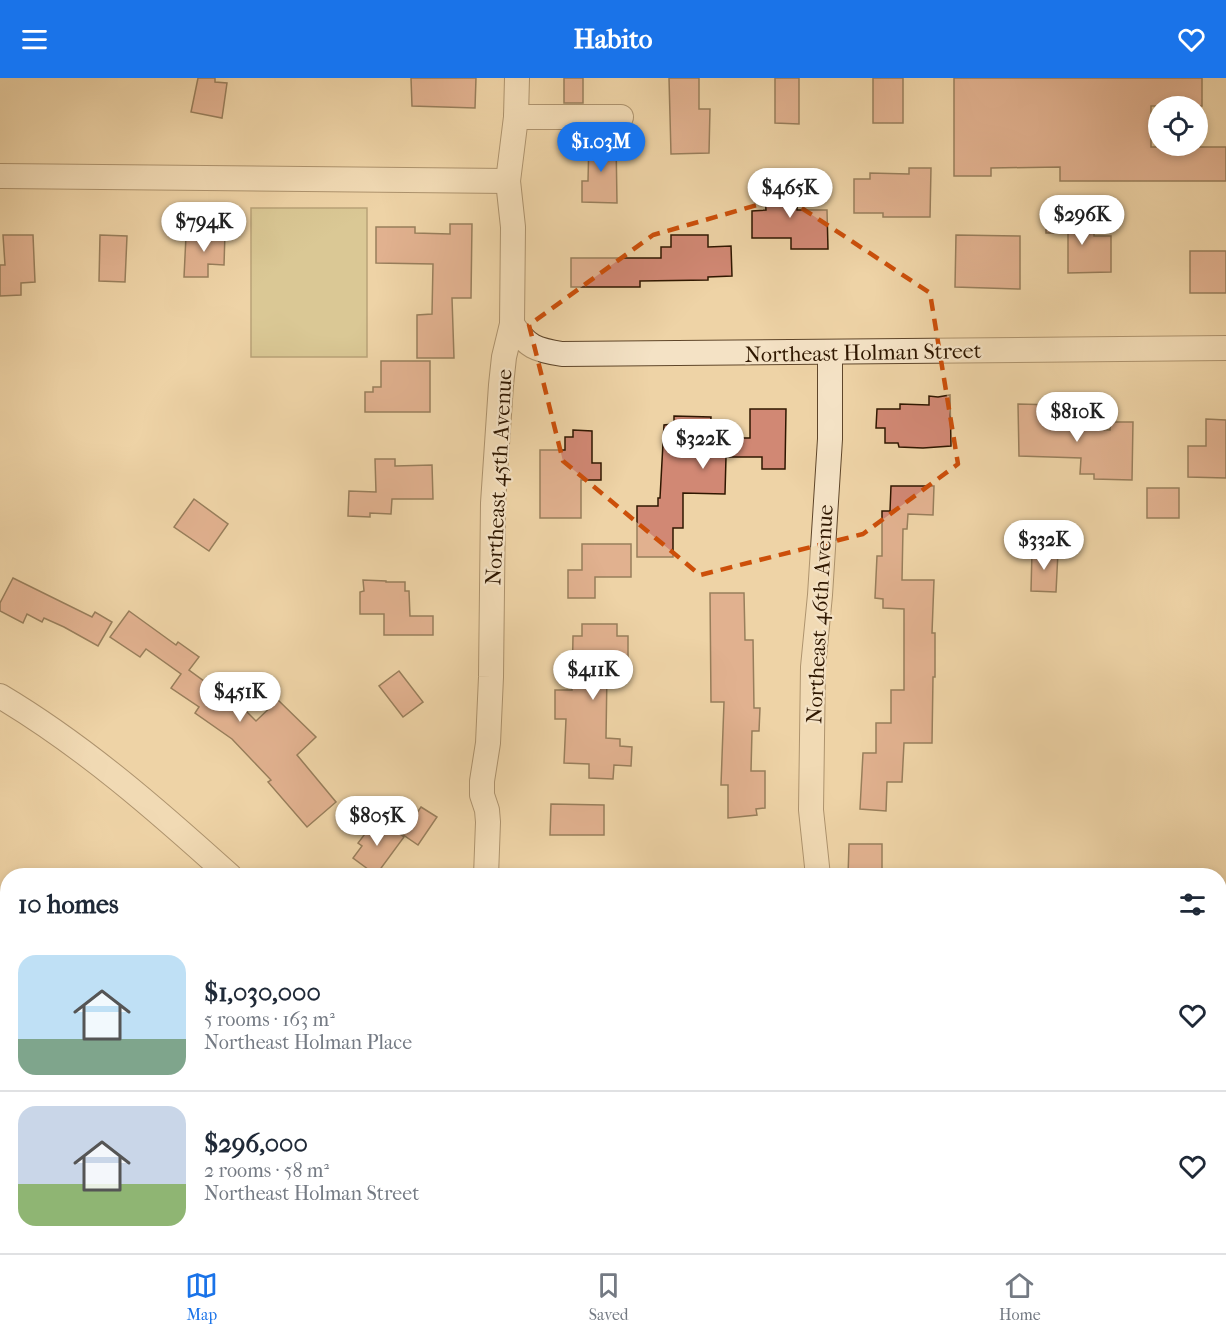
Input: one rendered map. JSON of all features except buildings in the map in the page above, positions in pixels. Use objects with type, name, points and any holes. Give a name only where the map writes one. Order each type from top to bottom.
[{"type":"street","name":"Northeast 45th Avenue","points":[[486,868],[488,822],[482,795],[482,781],[488,743],[491,677],[493,503],[501,385],[504,357],[512,324],[513,227],[508,181],[516,117],[516,78]]},
{"type":"street","points":[[516,117],[621,117]]},
{"type":"street","points":[[0,176],[508,181]]},
{"type":"street","name":"Northeast Holman Street","points":[[512,324],[522,339],[534,347],[562,354],[1226,348]]},
{"type":"street","name":"Northeast 46th Avenue","points":[[817,868],[811,810],[813,667],[830,439],[830,352]]},
{"type":"street","points":[[0,696],[59,734],[98,764],[162,814],[221,868]]},
{"type":"highlighted area","points":[[785,197],[930,293],[958,464],[863,534],[700,575],[563,461],[529,325],[653,235]]},
{"type":"shaded area","points":[[251,208],[367,208],[367,357],[251,357]]}]
